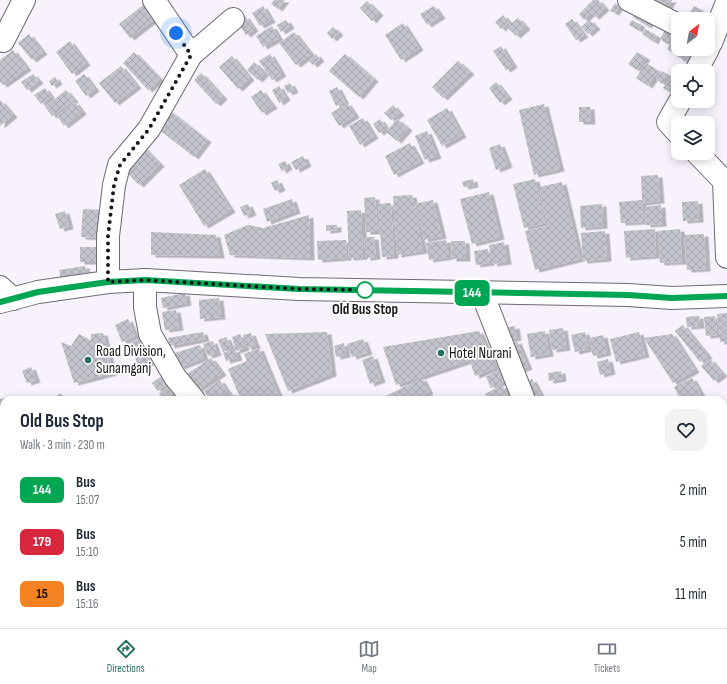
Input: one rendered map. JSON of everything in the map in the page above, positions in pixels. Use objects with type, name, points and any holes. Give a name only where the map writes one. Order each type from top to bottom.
[{"type":"street","points":[[3,41],[24,0]]},
{"type":"street","points":[[154,0],[191,55]]},
{"type":"street","points":[[629,0],[671,21]]},
{"type":"street","points":[[715,31],[727,2]]},
{"type":"street","points":[[108,282],[108,236],[114,185],[120,165],[149,129],[191,55],[233,19]]},
{"type":"street","points":[[671,117],[668,122],[671,125]]},
{"type":"street","points":[[704,160],[724,181],[727,257]]},
{"type":"street","points":[[145,280],[145,307],[150,334],[175,377],[191,396]]},
{"type":"street","points":[[4,296],[108,282],[145,280],[299,289],[628,295],[672,298],[727,296]]},
{"type":"street","points":[[482,293],[522,396]]},
{"type":"building","points":[[274,0],[285,0],[278,9],[271,4]]},
{"type":"building","points":[[593,0],[598,0],[605,8],[595,17],[591,13],[584,20],[579,14]]},
{"type":"building","points":[[650,0],[672,0],[664,13]]},
{"type":"building","points":[[367,1],[379,13],[372,21],[360,8]]},
{"type":"building","points":[[147,2],[158,16],[130,38],[119,24]]},
{"type":"building","points":[[615,3],[619,6],[615,13],[610,11]]},
{"type":"building","points":[[263,6],[271,20],[260,26],[252,13]]},
{"type":"building","points":[[434,6],[441,16],[427,25],[420,14]]},
{"type":"building","points":[[694,6],[703,11],[702,12],[690,12]]},
{"type":"building","points":[[637,10],[652,19],[647,26],[633,17]]},
{"type":"building","points":[[503,15],[509,22],[501,29],[495,22]]},
{"type":"building","points":[[245,16],[254,29],[246,35],[237,22]]},
{"type":"building","points":[[518,18],[526,27],[516,36],[507,27]]},
{"type":"building","points":[[572,19],[584,35],[576,40],[565,24]]},
{"type":"building","points":[[286,20],[290,26],[281,32],[277,25]]},
{"type":"building","points":[[589,20],[596,27],[588,34],[581,27]]},
{"type":"building","points":[[632,20],[641,25],[638,30],[629,25]]},
{"type":"building","points":[[403,23],[419,48],[401,60],[385,35]]},
{"type":"building","points":[[272,26],[279,38],[263,47],[256,36]]},
{"type":"building","points":[[333,27],[339,33],[332,39],[327,33]]},
{"type":"building","points":[[666,28],[671,32],[671,37],[667,44],[660,39]]},
{"type":"building","points":[[645,29],[657,36],[654,42],[642,34]]},
{"type":"building","points":[[294,32],[311,54],[296,65],[279,43]]},
{"type":"building","points":[[29,34],[43,52],[32,60],[18,43]]},
{"type":"building","points":[[70,41],[86,63],[72,74],[56,52]]},
{"type":"building","points":[[671,43],[671,52],[667,49]]},
{"type":"building","points":[[501,46],[513,65],[506,70],[493,51]]},
{"type":"building","points":[[13,50],[27,68],[3,85],[0,82],[0,60]]},
{"type":"building","points":[[134,52],[160,79],[148,90],[123,63]]},
{"type":"building","points":[[637,52],[646,58],[637,70],[628,64]]},
{"type":"building","points":[[270,54],[282,74],[272,80],[259,61]]},
{"type":"building","points":[[316,54],[320,59],[313,65],[309,61]]},
{"type":"building","points":[[345,54],[374,79],[359,97],[329,71]]},
{"type":"building","points":[[232,56],[250,78],[238,89],[219,67]]},
{"type":"building","points":[[686,56],[697,56],[692,64],[683,60]]},
{"type":"building","points":[[458,61],[470,72],[443,98],[432,87]]},
{"type":"building","points":[[254,62],[265,73],[258,80],[247,70]]},
{"type":"building","points":[[646,63],[658,71],[648,86],[636,78]]},
{"type":"building","points":[[121,66],[137,86],[115,103],[99,83]]},
{"type":"building","points":[[661,71],[669,75],[662,84],[656,79]]},
{"type":"building","points":[[201,73],[223,97],[216,104],[194,80]]},
{"type":"building","points":[[33,74],[39,81],[27,90],[21,82]]},
{"type":"building","points":[[84,74],[95,89],[86,96],[75,81]]},
{"type":"building","points":[[55,77],[58,82],[52,86],[49,81]]},
{"type":"building","points":[[671,77],[671,93],[663,88]]},
{"type":"building","points":[[496,82],[508,97],[500,103],[489,88]]},
{"type":"building","points":[[290,83],[294,90],[288,93],[284,86]]},
{"type":"building","points":[[279,86],[286,98],[279,103],[272,90]]},
{"type":"building","points":[[337,87],[345,102],[336,106],[329,91]]},
{"type":"building","points":[[45,88],[51,97],[41,104],[34,95]]},
{"type":"building","points":[[66,90],[74,100],[52,116],[45,107]]},
{"type":"building","points":[[261,90],[273,106],[262,113],[251,97]]},
{"type":"building","points":[[0,100],[13,115],[0,126]]},
{"type":"building","points":[[75,102],[82,112],[64,126],[57,116]]},
{"type":"building","points":[[347,103],[355,115],[339,126],[331,113]]},
{"type":"building","points":[[544,104],[560,169],[534,175],[519,110]]},
{"type":"building","points":[[393,105],[400,113],[391,120],[384,113]]},
{"type":"building","points":[[579,107],[590,107],[591,122],[579,122]]},
{"type":"building","points":[[447,108],[462,135],[442,146],[427,120]]},
{"type":"building","points":[[170,111],[207,140],[194,157],[157,128]]},
{"type":"building","points":[[363,118],[374,136],[360,145],[349,126]]},
{"type":"building","points":[[380,119],[386,128],[379,133],[373,124]]},
{"type":"building","points":[[397,119],[408,128],[397,141],[386,132]]},
{"type":"building","points":[[427,131],[437,156],[425,160],[415,136]]},
{"type":"building","points":[[410,143],[420,161],[394,175],[385,156]]},
{"type":"building","points":[[500,144],[508,165],[496,170],[489,148]]},
{"type":"building","points":[[143,147],[160,164],[139,185],[122,168]]},
{"type":"building","points":[[303,156],[307,164],[296,170],[291,162]]},
{"type":"building","points":[[285,161],[288,167],[282,171],[278,164]]},
{"type":"building","points":[[205,169],[231,210],[204,226],[179,185]]},
{"type":"building","points":[[658,175],[660,201],[642,203],[644,222],[621,223],[619,202],[642,200],[641,176]]},
{"type":"building","points":[[473,179],[474,185],[464,187],[462,182]]},
{"type":"building","points":[[535,179],[545,223],[524,228],[513,184]]},
{"type":"building","points":[[277,180],[281,188],[275,191],[271,183]]},
{"type":"building","points":[[562,182],[580,259],[535,270],[525,231],[548,226],[539,187]]},
{"type":"building","points":[[489,192],[500,237],[472,244],[460,199]]},
{"type":"building","points":[[412,195],[423,251],[397,255],[393,196]]},
{"type":"building","points":[[375,197],[378,232],[366,232],[364,198]]},
{"type":"building","points":[[292,199],[296,211],[267,222],[263,209]]},
{"type":"building","points":[[433,200],[442,236],[424,240],[415,204]]},
{"type":"building","points":[[698,201],[699,220],[683,221],[682,202]]},
{"type":"building","points":[[391,203],[394,256],[382,257],[378,204]]},
{"type":"building","points":[[248,204],[252,213],[244,216],[240,207]]},
{"type":"building","points":[[602,204],[603,226],[581,228],[580,206]]},
{"type":"building","points":[[661,205],[662,224],[646,225],[645,207]]},
{"type":"building","points":[[83,209],[103,210],[101,238],[81,237]]},
{"type":"building","points":[[361,210],[363,257],[349,258],[347,211]]},
{"type":"building","points":[[65,211],[69,227],[60,229],[55,214]]},
{"type":"building","points":[[309,215],[310,258],[230,255],[224,235],[248,225],[263,228]]},
{"type":"building","points":[[326,225],[337,225],[337,230],[326,231]]},
{"type":"building","points":[[655,229],[656,256],[626,258],[624,231]]},
{"type":"building","points":[[680,229],[682,262],[660,263],[658,231]]},
{"type":"building","points":[[605,231],[607,259],[583,261],[581,233]]},
{"type":"building","points":[[151,232],[216,235],[220,256],[151,255]]},
{"type":"building","points":[[704,234],[706,269],[687,270],[684,235]]},
{"type":"building","points":[[364,237],[374,237],[376,257],[366,258]]},
{"type":"building","points":[[346,240],[347,258],[318,260],[317,241]]},
{"type":"building","points":[[446,240],[449,257],[429,260],[426,243]]},
{"type":"building","points":[[451,241],[465,241],[466,259],[452,259]]},
{"type":"building","points":[[504,242],[507,262],[493,264],[489,245]]},
{"type":"building","points":[[80,247],[103,247],[103,262],[80,262]]},
{"type":"building","points":[[488,249],[490,263],[476,265],[474,251]]},
{"type":"building","points":[[85,266],[87,277],[61,281],[59,270]]},
{"type":"building","points":[[185,293],[187,303],[163,308],[161,298]]},
{"type":"building","points":[[219,298],[221,317],[200,319],[199,300]]},
{"type":"building","points":[[176,310],[179,328],[165,330],[162,312]]},
{"type":"building","points":[[727,313],[727,341],[720,342],[717,314]]},
{"type":"building","points":[[699,316],[700,326],[687,327],[686,317]]},
{"type":"building","points":[[715,316],[717,335],[706,336],[704,317]]},
{"type":"building","points":[[128,319],[135,336],[122,342],[115,325]]},
{"type":"building","points":[[683,325],[708,356],[700,362],[675,331]]},
{"type":"building","points":[[515,326],[517,338],[505,340],[503,328]]},
{"type":"building","points":[[563,328],[566,348],[552,350],[549,330]]},
{"type":"building","points":[[479,331],[495,368],[475,376],[470,361],[486,355],[396,385],[383,347]]},
{"type":"building","points":[[545,331],[549,354],[531,357],[527,334]]},
{"type":"building","points":[[203,332],[205,339],[170,346],[168,338]]},
{"type":"building","points":[[327,332],[332,374],[288,391],[265,334]]},
{"type":"building","points":[[585,332],[589,349],[575,352],[571,335]]},
{"type":"building","points":[[639,332],[645,355],[616,362],[610,339]]},
{"type":"building","name":"Road Division, Sunamganj","points":[[103,333],[113,373],[74,383],[61,342],[71,346],[79,334],[91,341],[91,334]]},
{"type":"building","points":[[251,333],[256,346],[247,348],[243,335]]},
{"type":"building","points":[[240,334],[245,348],[236,351],[232,337]]},
{"type":"building","points":[[672,334],[695,370],[673,383],[644,338]]},
{"type":"building","points":[[603,335],[607,353],[593,356],[589,338]]},
{"type":"building","points":[[146,336],[156,360],[139,367],[129,343]]},
{"type":"building","points":[[226,337],[231,348],[223,352],[218,340]]},
{"type":"building","points":[[363,339],[368,352],[352,357],[347,344]]},
{"type":"building","points":[[213,341],[217,353],[208,356],[203,344]]},
{"type":"building","points":[[517,341],[528,367],[518,371],[507,345]]},
{"type":"building","points":[[344,343],[346,355],[336,357],[334,346]]},
{"type":"building","points":[[200,345],[204,358],[180,367],[175,353]]},
{"type":"building","points":[[259,348],[279,396],[239,396],[228,369],[247,361],[244,354]]},
{"type":"building","points":[[235,349],[238,358],[226,361],[223,353]]},
{"type":"building","points":[[373,356],[381,380],[370,384],[362,360]]},
{"type":"building","points":[[211,358],[222,373],[198,389],[187,374]]},
{"type":"building","points":[[608,359],[611,372],[600,375],[597,362]]},
{"type":"building","points":[[710,359],[723,374],[714,381],[701,366]]},
{"type":"building","points":[[31,367],[36,380],[27,383],[22,371]]},
{"type":"building","points":[[499,370],[505,381],[491,388],[486,377]]},
{"type":"building","points":[[561,371],[562,379],[549,381],[548,373]]},
{"type":"building","points":[[163,375],[169,383],[158,391],[152,383]]},
{"type":"building","points":[[422,378],[429,392],[420,396],[386,396]]},
{"type":"building","points":[[692,378],[701,394],[697,396],[679,396],[674,387]]},
{"type":"building","points":[[532,379],[541,396],[531,396],[524,383]]},
{"type":"building","points":[[220,380],[227,391],[220,396],[207,396],[204,391]]},
{"type":"building","points":[[502,385],[508,396],[486,396],[485,394]]},
{"type":"building","points":[[168,387],[173,393],[169,396],[160,396],[159,394]]},
{"type":"building","points":[[231,392],[234,396],[226,396]]},
{"type":"bus line","name":"144","points":[[0,302],[38,292],[108,282],[145,280],[299,289],[628,295],[672,298],[727,296]]},
{"type":"place","name":"Old Bus Stop","points":[[365,290]]},
{"type":"place","name":"Hotel Nurani","points":[[441,353]]},
{"type":"place","name":"Road Division, Sunamganj","points":[[88,360]]},
{"type":"route","points":[[176,33],[191,55],[149,129],[120,165],[114,185],[108,236],[108,282],[145,280],[299,289],[365,290]]}]
